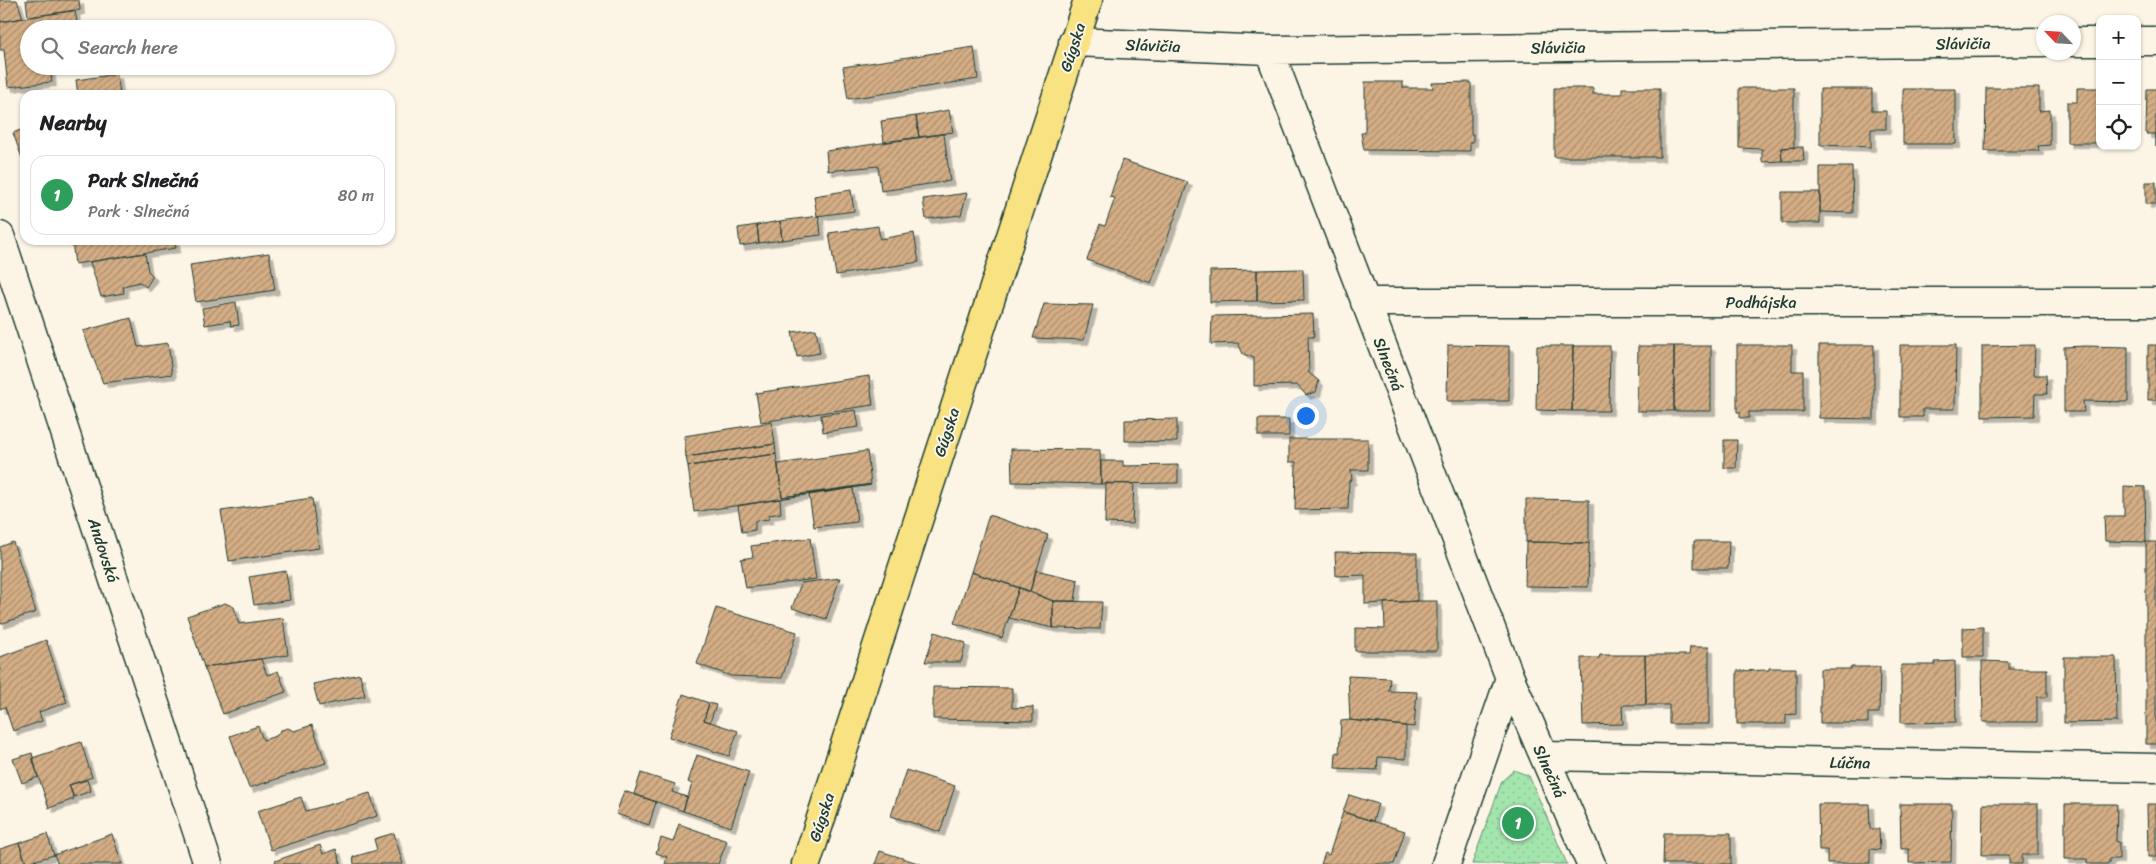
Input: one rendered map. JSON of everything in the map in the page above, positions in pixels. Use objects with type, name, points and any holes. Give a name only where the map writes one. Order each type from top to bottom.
[{"type":"main road","name":"Gúgska","points":[[806,864],[1088,0]]},
{"type":"street","points":[[2141,41],[2156,41]]},
{"type":"street","name":"Slávičia","points":[[1073,42],[1269,50],[2036,42]]},
{"type":"street","points":[[2081,42],[2096,42]]},
{"type":"street","name":"Slnečná","points":[[1269,50],[1510,678],[1591,864]]},
{"type":"street","name":"Andovská","points":[[0,236],[208,864]]},
{"type":"street","name":"Podhájska","points":[[1366,302],[2156,302]]},
{"type":"street","points":[[1446,864],[1510,678]]},
{"type":"street","name":"Lúčna","points":[[1544,756],[2156,768]]},
{"type":"green space","points":[[1514,770],[1529,776],[1567,864],[1472,864],[1502,781]]},
{"type":"building","points":[[0,0],[17,0],[23,18],[0,22]]},
{"type":"building","points":[[26,0],[79,0],[80,10],[28,17]]},
{"type":"building","points":[[75,10],[77,20],[20,20],[20,75],[51,75],[52,82],[8,87],[4,50],[0,50],[0,22]]},
{"type":"building","points":[[974,47],[978,79],[848,99],[843,67]]},
{"type":"building","points":[[117,75],[120,90],[77,90],[76,80]]},
{"type":"building","points":[[1365,82],[1403,82],[1403,88],[1433,88],[1432,83],[1471,82],[1471,134],[1473,134],[1473,142],[1470,142],[1470,151],[1364,150],[1361,133],[1365,133]]},
{"type":"building","points":[[1554,88],[1593,88],[1593,94],[1622,94],[1622,88],[1660,88],[1660,157],[1554,157]]},
{"type":"building","points":[[1739,88],[1794,88],[1794,147],[1781,148],[1782,161],[1762,162],[1762,149],[1739,148]]},
{"type":"building","points":[[1986,88],[2039,88],[2039,111],[2050,110],[2050,145],[2038,146],[2039,151],[1985,151]]},
{"type":"building","points":[[2077,88],[2096,88],[2096,143],[2067,143],[2067,102],[2077,102]]},
{"type":"building","points":[[1820,89],[1872,89],[1872,111],[1886,111],[1886,129],[1871,129],[1871,147],[1820,145]]},
{"type":"building","points":[[1903,89],[1956,89],[1956,144],[1903,144]]},
{"type":"building","points":[[2147,89],[2156,89],[2156,134],[2146,134]]},
{"type":"building","points":[[949,110],[953,132],[919,137],[916,116]]},
{"type":"building","points":[[916,116],[919,137],[884,142],[881,121]]},
{"type":"building","points":[[20,130],[20,152],[13,133]]},
{"type":"building","points":[[944,134],[950,181],[881,191],[878,166],[828,171],[826,151]]},
{"type":"building","points":[[1803,147],[1804,161],[1782,161],[1781,148]]},
{"type":"building","points":[[1122,160],[1188,182],[1151,283],[1087,260],[1100,224],[1105,226],[1115,198],[1110,197]]},
{"type":"building","points":[[1820,167],[1852,167],[1853,213],[1820,212]]},
{"type":"building","points":[[2146,182],[2156,182],[2156,204],[2146,204]]},
{"type":"building","points":[[851,190],[854,211],[817,216],[814,196]]},
{"type":"building","points":[[1782,192],[1820,192],[1820,223],[1782,223]]},
{"type":"building","points":[[967,193],[961,215],[926,219],[923,199]]},
{"type":"building","points":[[819,216],[821,235],[782,240],[780,221]]},
{"type":"building","points":[[780,221],[782,240],[759,243],[757,225]]},
{"type":"building","points":[[757,225],[759,243],[740,246],[738,228]]},
{"type":"building","points":[[878,226],[880,239],[914,233],[919,262],[836,275],[829,233]]},
{"type":"building","points":[[73,245],[176,245],[176,248],[75,264]]},
{"type":"building","points":[[145,253],[148,271],[153,276],[146,287],[140,282],[123,286],[124,293],[101,297],[90,262]]},
{"type":"building","points":[[269,253],[275,290],[196,302],[190,265]]},
{"type":"building","points":[[1303,269],[1304,300],[1257,301],[1257,270]]},
{"type":"building","points":[[1257,270],[1257,301],[1210,302],[1210,271]]},
{"type":"building","points":[[236,302],[239,325],[231,326],[230,321],[205,325],[202,308]]},
{"type":"building","points":[[1044,304],[1093,305],[1084,340],[1033,338]]},
{"type":"building","points":[[1313,314],[1314,337],[1308,337],[1309,373],[1319,381],[1316,392],[1306,395],[1297,385],[1254,386],[1254,358],[1243,354],[1238,343],[1211,344],[1212,316]]},
{"type":"building","points":[[131,318],[138,347],[168,343],[172,374],[103,383],[83,331]]},
{"type":"building","points":[[816,329],[820,353],[797,357],[792,332]]},
{"type":"building","points":[[1448,345],[1509,346],[1509,401],[1447,401]]},
{"type":"building","points":[[1737,345],[1792,345],[1792,371],[1803,371],[1803,412],[1749,412],[1749,418],[1740,418],[1740,412],[1737,412]]},
{"type":"building","points":[[1819,345],[1874,345],[1874,419],[1819,418]]},
{"type":"building","points":[[1900,345],[1956,345],[1955,409],[1923,409],[1923,417],[1900,417]]},
{"type":"building","points":[[2035,345],[2034,375],[2046,375],[2047,394],[2035,394],[2034,416],[1982,417],[1982,346]]},
{"type":"building","points":[[2148,345],[2156,345],[2156,400],[2148,400]]},
{"type":"building","points":[[1537,346],[1573,346],[1572,411],[1536,410]]},
{"type":"building","points":[[1573,346],[1610,346],[1609,411],[1572,411]]},
{"type":"building","points":[[1638,346],[1674,346],[1674,411],[1637,411]]},
{"type":"building","points":[[1674,346],[1711,346],[1711,411],[1674,411]]},
{"type":"building","points":[[2064,347],[2128,347],[2128,402],[2083,401],[2084,412],[2064,412]]},
{"type":"building","points":[[869,376],[873,405],[761,422],[756,393]]},
{"type":"building","points":[[856,410],[859,427],[823,432],[821,415]]},
{"type":"building","points":[[1177,419],[1177,442],[1125,441],[1125,420]]},
{"type":"building","points":[[1258,419],[1289,419],[1289,436],[1258,436]]},
{"type":"building","points":[[772,422],[775,444],[686,457],[684,436]]},
{"type":"building","points":[[1289,439],[1368,439],[1368,470],[1351,470],[1352,480],[1349,481],[1348,509],[1295,510],[1296,462],[1289,462]]},
{"type":"building","points":[[1724,440],[1737,440],[1736,468],[1724,468]]},
{"type":"building","points":[[775,444],[776,454],[688,466],[686,457]]},
{"type":"building","points":[[1011,449],[1100,450],[1101,484],[1012,482]]},
{"type":"building","points":[[867,451],[871,484],[782,497],[778,464]]},
{"type":"building","points":[[776,454],[782,497],[871,485],[694,512],[688,466]]},
{"type":"building","points":[[1101,461],[1123,461],[1123,466],[1178,465],[1178,483],[1101,484]]},
{"type":"building","points":[[1106,483],[1134,484],[1132,524],[1105,523]]},
{"type":"building","points":[[2124,486],[2145,487],[2146,542],[2105,541],[2104,516],[2124,516]]},
{"type":"building","points":[[853,488],[857,522],[814,527],[809,495]]},
{"type":"building","points":[[312,498],[319,548],[229,561],[221,511]]},
{"type":"building","points":[[780,499],[781,513],[769,515],[769,519],[755,521],[755,530],[742,532],[738,506]]},
{"type":"building","points":[[1526,499],[1589,500],[1589,543],[1526,542]]},
{"type":"building","points":[[989,515],[1048,535],[1030,591],[971,572]]},
{"type":"building","points":[[810,538],[816,579],[746,588],[741,559],[753,557],[751,546]]},
{"type":"building","points":[[1694,541],[1729,541],[1728,568],[1694,568]]},
{"type":"building","points":[[13,542],[36,612],[0,624],[0,547]]},
{"type":"building","points":[[1526,542],[1589,543],[1588,587],[1525,586]]},
{"type":"building","points":[[2146,542],[2156,542],[2156,744],[2146,744]]},
{"type":"building","points":[[1335,552],[1417,553],[1417,601],[1365,604],[1365,575],[1336,576]]},
{"type":"building","points":[[1036,570],[1078,580],[1075,601],[1053,601],[1030,591]]},
{"type":"building","points":[[286,571],[290,600],[254,605],[249,577]]},
{"type":"building","points":[[971,572],[1019,588],[1002,638],[954,623]]},
{"type":"building","points":[[840,578],[826,619],[792,608],[801,583]]},
{"type":"building","points":[[1019,588],[1053,601],[1053,628],[1009,618]]},
{"type":"building","points":[[1053,601],[1102,602],[1100,629],[1053,628]]},
{"type":"building","points":[[1437,601],[1437,651],[1355,651],[1355,628],[1385,629],[1384,603]]},
{"type":"building","points":[[225,603],[234,607],[239,624],[283,618],[288,655],[204,667],[187,616]]},
{"type":"building","points":[[716,608],[797,632],[782,678],[731,676],[697,664]]},
{"type":"building","points":[[1983,627],[1983,657],[1963,657],[1963,628]]},
{"type":"building","points":[[935,632],[966,643],[961,662],[925,662]]},
{"type":"building","points":[[46,640],[67,702],[39,712],[42,721],[13,731],[5,707],[0,709],[0,657]]},
{"type":"building","points":[[1690,647],[1709,647],[1709,724],[1669,724],[1669,705],[1646,705],[1645,655],[1689,655]]},
{"type":"building","points":[[1600,655],[1645,655],[1646,705],[1622,705],[1623,724],[1583,725],[1581,658],[1599,658]]},
{"type":"building","points":[[2064,657],[2116,657],[2117,722],[2064,723]]},
{"type":"building","points":[[261,659],[267,675],[278,671],[286,692],[223,714],[204,667]]},
{"type":"building","points":[[1955,661],[1956,722],[1901,723],[1901,665],[1935,665],[1935,662]]},
{"type":"building","points":[[1982,661],[2009,662],[2009,669],[2047,669],[2047,697],[2037,697],[2037,722],[1983,722]]},
{"type":"building","points":[[1851,667],[1880,667],[1879,713],[1868,713],[1868,723],[1820,723],[1820,669],[1851,669]]},
{"type":"building","points":[[1769,668],[1796,668],[1796,714],[1786,715],[1786,724],[1737,724],[1737,671],[1769,670]]},
{"type":"building","points":[[360,674],[365,696],[319,706],[313,684]]},
{"type":"building","points":[[1348,676],[1390,678],[1389,691],[1417,692],[1414,727],[1350,720]]},
{"type":"building","points":[[933,687],[1012,688],[1012,708],[1033,707],[1033,721],[933,719]]},
{"type":"building","points":[[683,694],[709,703],[704,720],[738,731],[729,756],[669,737]]},
{"type":"building","points":[[709,703],[716,705],[710,722],[704,720]]},
{"type":"building","points":[[1350,720],[1406,726],[1406,759],[1378,757],[1377,770],[1335,768],[1336,752],[1339,753],[1341,721]]},
{"type":"building","points":[[312,725],[326,763],[249,788],[230,736],[258,726],[263,740],[276,736],[281,730],[288,728],[294,731]]},
{"type":"building","points":[[81,742],[92,777],[69,785],[74,799],[49,808],[32,758]]},
{"type":"building","points":[[32,753],[38,777],[22,783],[13,759]]},
{"type":"building","points":[[697,755],[749,772],[731,827],[683,811],[692,784],[688,782]]},
{"type":"building","points":[[906,770],[955,786],[940,832],[891,816]]},
{"type":"building","points":[[641,773],[675,784],[672,792],[687,797],[683,811],[634,794]]},
{"type":"building","points":[[87,780],[91,791],[74,797],[69,785]]},
{"type":"building","points":[[624,791],[656,802],[649,825],[616,814]]},
{"type":"building","points":[[370,793],[377,816],[271,850],[257,811],[301,797],[306,811]]},
{"type":"building","points":[[1349,795],[1378,804],[1373,821],[1343,812]]},
{"type":"building","points":[[1818,804],[1869,804],[1870,829],[1879,829],[1880,850],[1870,849],[1870,863],[1827,863],[1827,850],[1819,850]]},
{"type":"building","points":[[1900,804],[1952,804],[1951,862],[1909,863],[1909,849],[1901,849]]},
{"type":"building","points":[[1983,804],[2038,804],[2038,855],[2022,855],[2022,864],[2009,864],[2009,855],[1982,855]]},
{"type":"building","points":[[2065,804],[2117,804],[2116,842],[2119,842],[2119,859],[2109,859],[2109,864],[2087,864],[2087,859],[2065,859]]},
{"type":"building","points":[[2147,804],[2156,804],[2156,857],[2148,857]]},
{"type":"building","points":[[1343,812],[1405,831],[1394,864],[1321,864],[1325,853],[1329,855]]},
{"type":"building","points":[[679,824],[727,841],[718,864],[665,864],[667,857],[656,853],[661,838],[673,842]]},
{"type":"building","points":[[394,833],[403,864],[354,864],[353,857],[377,850],[374,839]]},
{"type":"building","points":[[1664,833],[1731,833],[1731,864],[1663,864]]},
{"type":"building","points":[[47,834],[54,855],[26,863],[19,843]]},
{"type":"building","points":[[112,834],[122,864],[58,864],[54,855]]},
{"type":"building","points":[[19,843],[26,863],[0,864],[0,849]]},
{"type":"building","points":[[320,845],[323,854],[336,849],[341,864],[276,864],[275,861]]},
{"type":"building","points":[[880,851],[921,864],[875,864]]},
{"type":"building","points":[[36,860],[38,864],[25,864],[26,863]]},
{"type":"place","name":"Park Slnečná","points":[[1518,823]]}]
